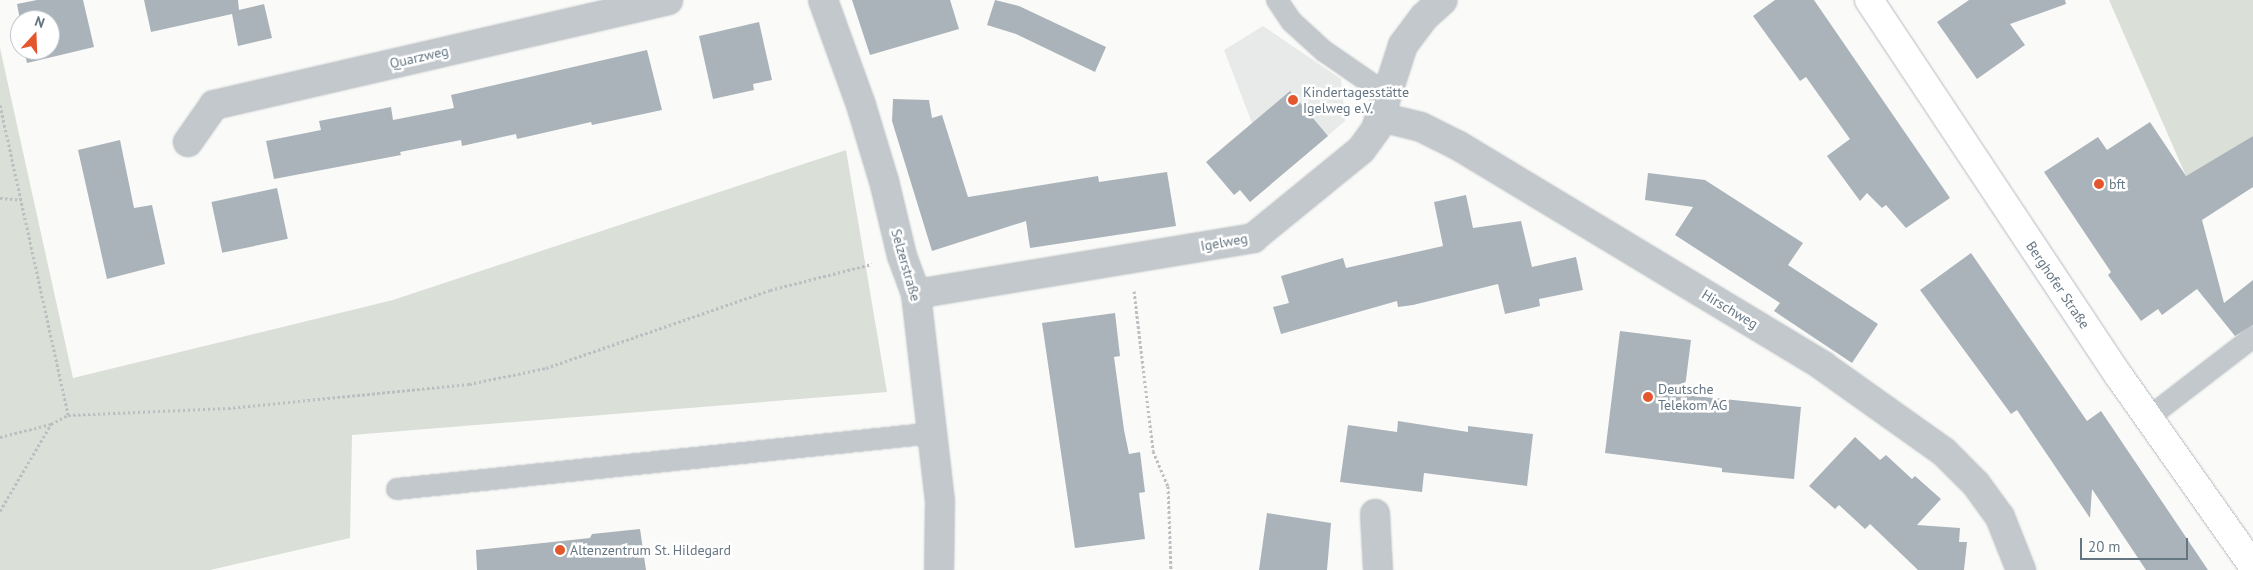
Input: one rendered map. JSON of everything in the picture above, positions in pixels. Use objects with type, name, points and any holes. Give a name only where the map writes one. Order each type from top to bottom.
[{"type":"street","name":"Quarzweg","points":[[188,142],[214,105],[668,0]]},
{"type":"street","name":"Selzerstraße","points":[[823,0],[864,114],[884,181],[902,256],[916,294],[934,433],[940,501],[939,570]]},
{"type":"street","name":"Igelweg","points":[[916,294],[1254,238],[1361,150],[1384,106],[1403,45],[1424,17],[1443,0]]},
{"type":"street","name":"Berghofer Straße","points":[[1869,0],[2148,418],[2253,566]]},
{"type":"street","name":"Hirschweg","points":[[1384,106],[1459,146],[1831,372],[1944,452],[1976,484],[2000,518],[2021,570]]},
{"type":"street","points":[[1375,514],[1378,570]]},
{"type":"lane","points":[[1276,0],[1291,21],[1384,106]]},
{"type":"lane","points":[[2148,418],[2253,337]]},
{"type":"lane","points":[[397,489],[934,433]]},
{"type":"path","points":[[0,105],[68,415]]},
{"type":"path","points":[[0,198],[20,200]]},
{"type":"path","points":[[0,437],[51,424],[68,415],[228,408],[469,384],[546,368],[770,290],[902,256]]},
{"type":"path","points":[[1139,325],[1153,451],[1168,486],[1172,570]]},
{"type":"path","points":[[0,510],[51,424]]},
{"type":"shaded area","points":[[2109,0],[2253,0],[2253,136],[2186,176]]},
{"type":"shaded area","name":"Kindertagesstätte Igelweg e.V.","points":[[1263,26],[1341,79],[1345,121],[1290,168],[1252,123],[1224,50]]},
{"type":"shaded area","points":[[0,48],[73,378],[393,300],[846,150],[887,392],[352,435],[350,538],[210,570],[0,570]]},
{"type":"building","points":[[37,0],[83,0],[94,47],[60,55],[60,10],[18,10],[17,4]]},
{"type":"building","points":[[144,0],[238,0],[239,10],[264,4],[272,38],[238,46],[232,14],[151,32]]},
{"type":"building","points":[[852,0],[950,0],[959,29],[870,55]]},
{"type":"building","points":[[995,0],[1019,6],[1106,47],[1095,72],[1016,34],[987,25]]},
{"type":"building","points":[[1775,0],[1814,0],[1950,198],[1906,228],[1886,205],[1882,208],[1867,193],[1860,201],[1827,156],[1850,139],[1806,77],[1800,81],[1753,16]]},
{"type":"building","points":[[1969,0],[2065,0],[2066,4],[2010,24],[2025,45],[1977,79],[1937,22]]},
{"type":"building","points":[[759,22],[772,80],[753,84],[754,90],[713,99],[699,36]]},
{"type":"building","points":[[647,50],[662,110],[592,125],[591,122],[517,139],[516,134],[462,146],[461,140],[400,152],[401,155],[274,179],[266,141],[321,130],[319,121],[391,107],[393,120],[454,108],[451,95]]},
{"type":"building","points":[[26,60],[40,60],[27,63]]},
{"type":"building","points":[[1290,91],[1328,136],[1250,202],[1240,190],[1234,195],[1206,162]]},
{"type":"building","points":[[893,99],[929,100],[932,118],[942,115],[968,197],[1098,176],[1099,182],[1167,172],[1176,226],[1030,248],[1026,221],[932,251],[892,121]]},
{"type":"building","points":[[2150,122],[2186,176],[2253,136],[2253,187],[2202,220],[2224,303],[2253,280],[2253,325],[2235,336],[2197,289],[2162,315],[2158,309],[2141,321],[2108,275],[2111,272],[2044,172],[2098,137],[2107,150]]},
{"type":"building","points":[[120,140],[134,208],[152,205],[165,264],[107,279],[78,150]]},
{"type":"building","points":[[1648,173],[1705,180],[1803,243],[1788,265],[1878,324],[1852,363],[1774,311],[1780,303],[1675,235],[1693,207],[1645,200]]},
{"type":"building","points":[[277,188],[288,239],[222,253],[211,202]]},
{"type":"building","points":[[1466,195],[1473,228],[1521,221],[1532,267],[1576,257],[1583,290],[1539,299],[1540,306],[1505,314],[1498,284],[1413,305],[1398,307],[1397,301],[1281,334],[1273,307],[1289,303],[1281,276],[1343,258],[1346,268],[1443,246],[1434,202]]},
{"type":"building","points":[[1971,253],[2087,421],[2101,411],[2208,570],[2146,570],[2092,489],[2090,518],[2017,410],[2011,414],[1920,290]]},
{"type":"building","points":[[1115,313],[1120,356],[1114,357],[1129,454],[1140,452],[1145,492],[1139,493],[1145,539],[1075,548],[1042,323]]},
{"type":"building","points":[[1620,331],[1691,340],[1684,395],[1801,407],[1794,479],[1722,472],[1722,468],[1605,453]]},
{"type":"building","points":[[1398,421],[1468,432],[1468,426],[1533,434],[1527,486],[1424,473],[1422,492],[1340,482],[1348,425],[1397,432]]},
{"type":"building","points":[[1855,437],[1880,460],[1886,455],[1912,479],[1915,476],[1941,499],[1917,525],[1960,528],[1959,542],[1967,542],[1964,570],[1918,570],[1870,524],[1865,529],[1839,505],[1835,509],[1809,486]]},
{"type":"building","points":[[1267,513],[1331,523],[1327,570],[1259,570]]},
{"type":"building","points":[[640,529],[646,570],[477,570],[476,550],[590,538],[592,534]]},
{"type":"place","name":"Kindertagesstätte Igelweg e.V.","points":[[1293,100]]},
{"type":"place","name":"bft","points":[[2099,184]]},
{"type":"place","name":"Deutsche Telekom AG","points":[[1648,397]]},
{"type":"place","name":"Altenzentrum St. Hildegard","points":[[560,550]]}]
